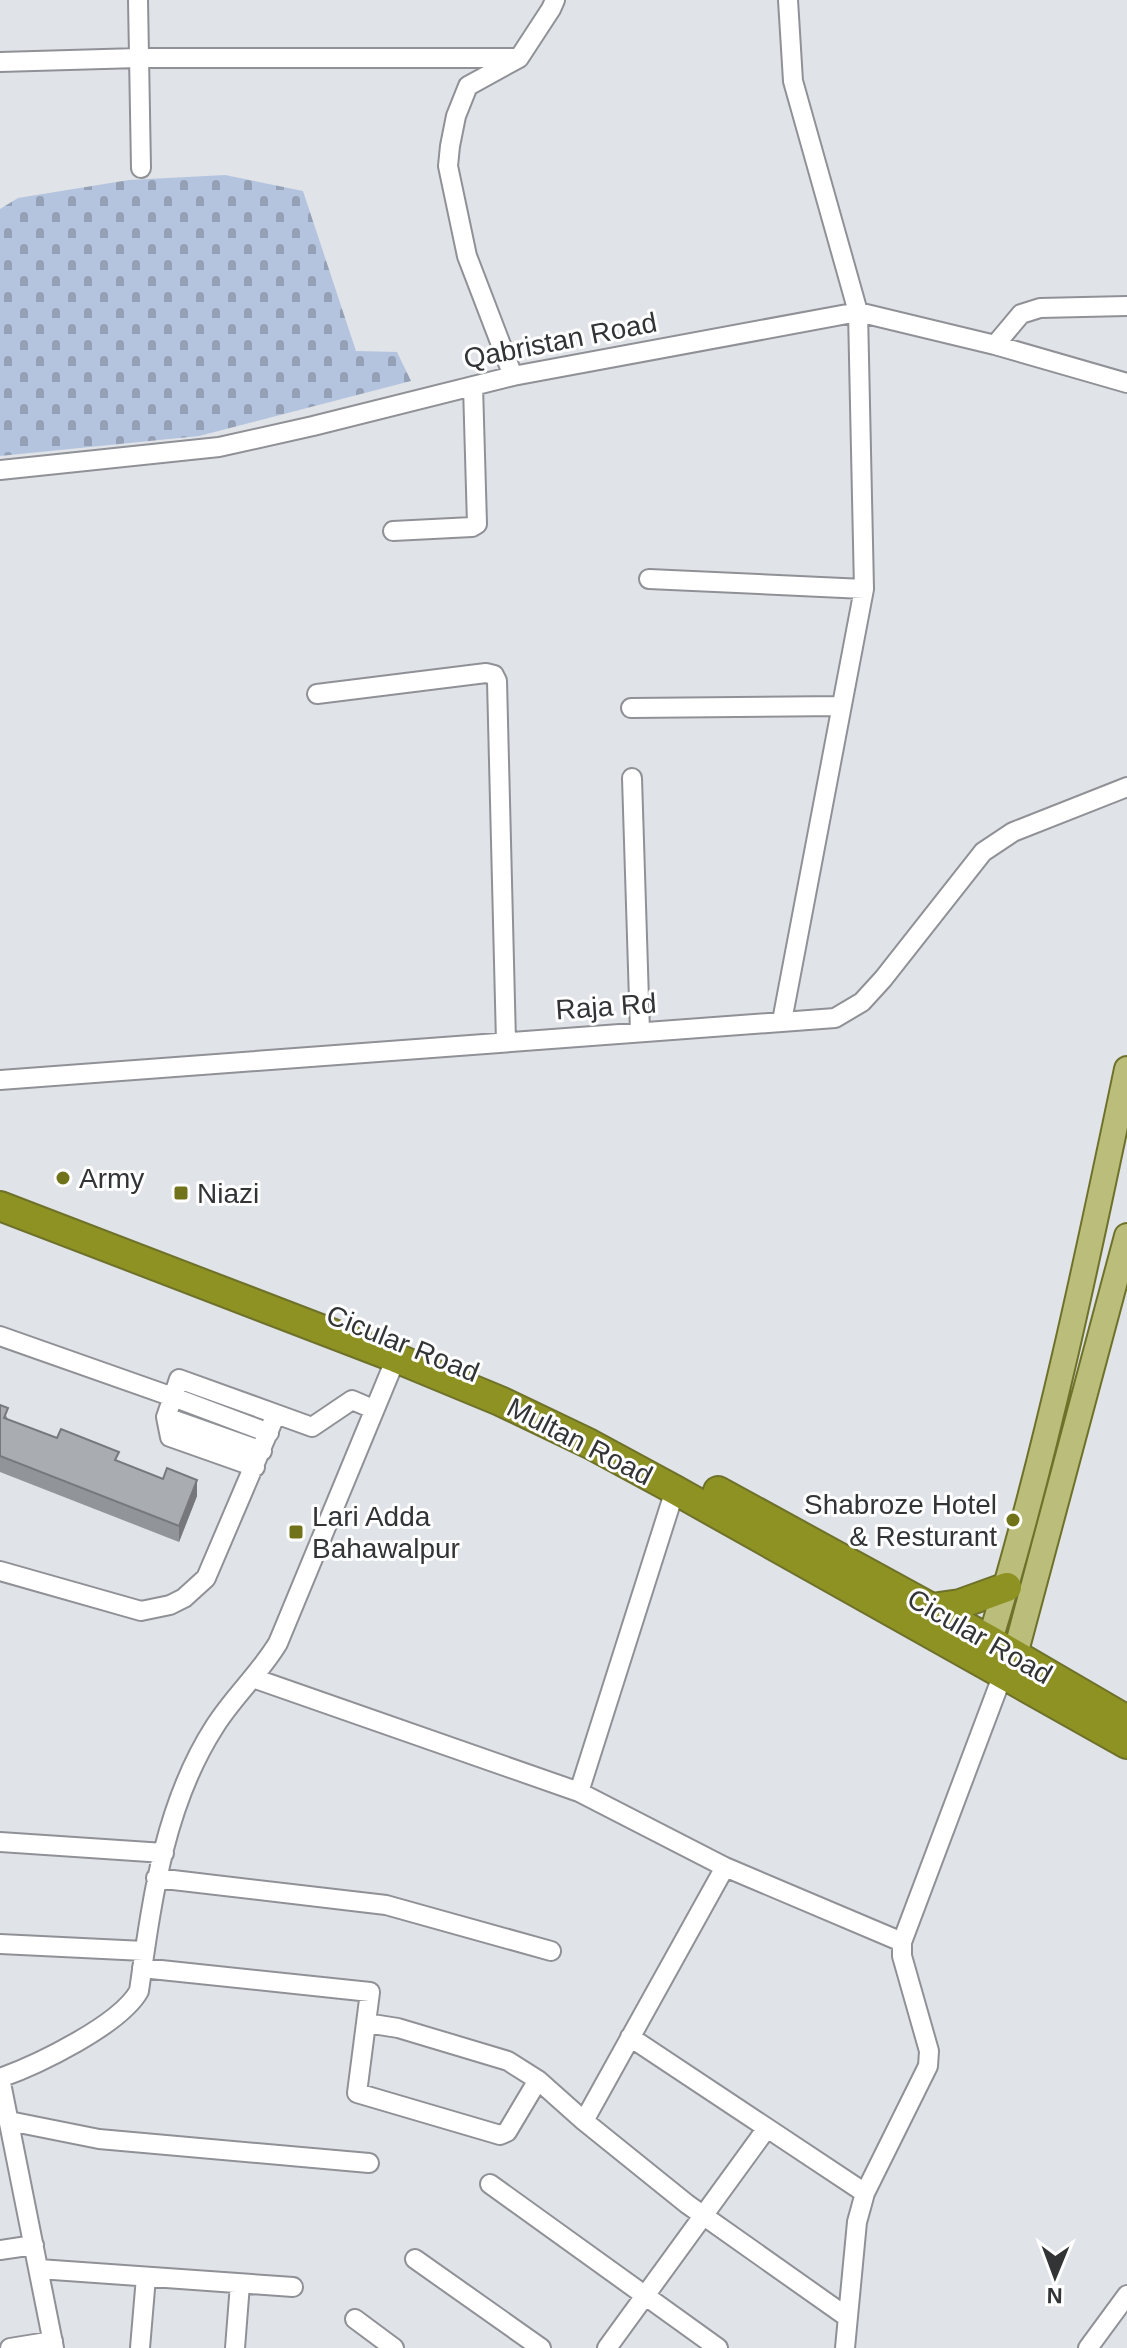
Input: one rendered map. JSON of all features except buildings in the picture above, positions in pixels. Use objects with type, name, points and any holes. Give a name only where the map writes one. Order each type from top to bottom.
[{"type":"highway","name":"Cicular Road","points":[[0,1185],[404,1342],[513,1388],[680,1481],[990,1640],[1009,1665],[1127,1720]]},
{"type":"highway","name":"Multan Road","points":[[0,1206],[396,1358],[680,1481],[1009,1665],[1127,1744]]},
{"type":"highway","points":[[932,1608],[960,1604],[1007,1587]]},
{"type":"main road","points":[[990,1640],[1026,1524],[1077,1309],[1127,1069]]},
{"type":"main road","points":[[1009,1665],[1127,1236]]},
{"type":"street","points":[[138,0],[141,168]]},
{"type":"street","points":[[513,376],[467,256],[448,166],[456,116],[468,86],[519,58],[555,0]]},
{"type":"street","points":[[782,1021],[864,589],[858,312],[793,81],[788,0]]},
{"type":"street","points":[[0,62],[138,58],[519,58]]},
{"type":"street","points":[[995,345],[1021,314],[1040,308],[1127,306]]},
{"type":"street","name":"Qabristan Road","points":[[0,470],[219,447],[513,376],[858,312],[995,345],[1127,383]]},
{"type":"street","points":[[393,531],[472,527],[477,524],[473,386]]},
{"type":"street","points":[[649,579],[864,589]]},
{"type":"street","points":[[317,694],[486,673],[494,675],[497,681],[506,1042]]},
{"type":"street","points":[[631,708],[841,706]]},
{"type":"street","points":[[632,778],[640,1032]]},
{"type":"street","name":"Raja Rd","points":[[0,1080],[835,1018],[862,1002],[983,852],[1013,832],[1127,787]]},
{"type":"street","points":[[0,1336],[269,1433]]},
{"type":"street","points":[[10,2348],[54,2344],[0,2078],[74,2043],[106,2023],[134,2000],[139,1991],[156,1878],[180,1797],[198,1755],[233,1699],[264,1666],[278,1643],[396,1358]]},
{"type":"street","points":[[258,1459],[166,1417],[179,1379],[312,1427],[352,1400],[373,1409]]},
{"type":"street","points":[[0,1571],[141,1611],[170,1605],[184,1598],[206,1578],[276,1414]]},
{"type":"street","points":[[579,1792],[680,1481]]},
{"type":"street","points":[[845,2348],[857,2222],[865,2193],[928,2066],[929,2051],[902,1956],[902,1942],[1009,1665]]},
{"type":"street","points":[[253,1678],[579,1792],[725,1867],[902,1942]]},
{"type":"street","points":[[0,1842],[164,1853]]},
{"type":"street","points":[[584,2121],[725,1867]]},
{"type":"street","points":[[156,1878],[386,1905],[551,1951]]},
{"type":"street","points":[[0,1944],[143,1959],[370,1992],[357,2087],[359,2094],[503,2135],[538,2080]]},
{"type":"street","points":[[366,2023],[398,2028],[508,2061],[538,2080],[703,2216],[847,2317]]},
{"type":"street","points":[[630,2037],[865,2193]]},
{"type":"street","points":[[9,2121],[99,2139],[369,2163]]},
{"type":"street","points":[[607,2348],[767,2128]]},
{"type":"street","points":[[490,2184],[718,2348]]},
{"type":"street","points":[[0,2250],[34,2245]]},
{"type":"street","points":[[415,2259],[541,2348]]},
{"type":"street","points":[[39,2269],[293,2287]]},
{"type":"street","points":[[140,2348],[146,2277]]},
{"type":"street","points":[[235,2348],[240,2284]]},
{"type":"street","points":[[1088,2348],[1127,2295]]},
{"type":"street","points":[[355,2319],[394,2348]]},
{"type":"green space","points":[[225,175],[303,191],[356,351],[397,352],[411,381],[199,436],[0,456],[0,209],[18,198],[129,180]]},
{"type":"place","name":"Army","points":[[63,1178]]},
{"type":"place","name":"Niazi","points":[[181,1193]]},
{"type":"place","name":"Shabroze Hotel & Resturant","points":[[1013,1520]]},
{"type":"place","name":"Lari Adda Bahawalpur","points":[[296,1532]]}]
